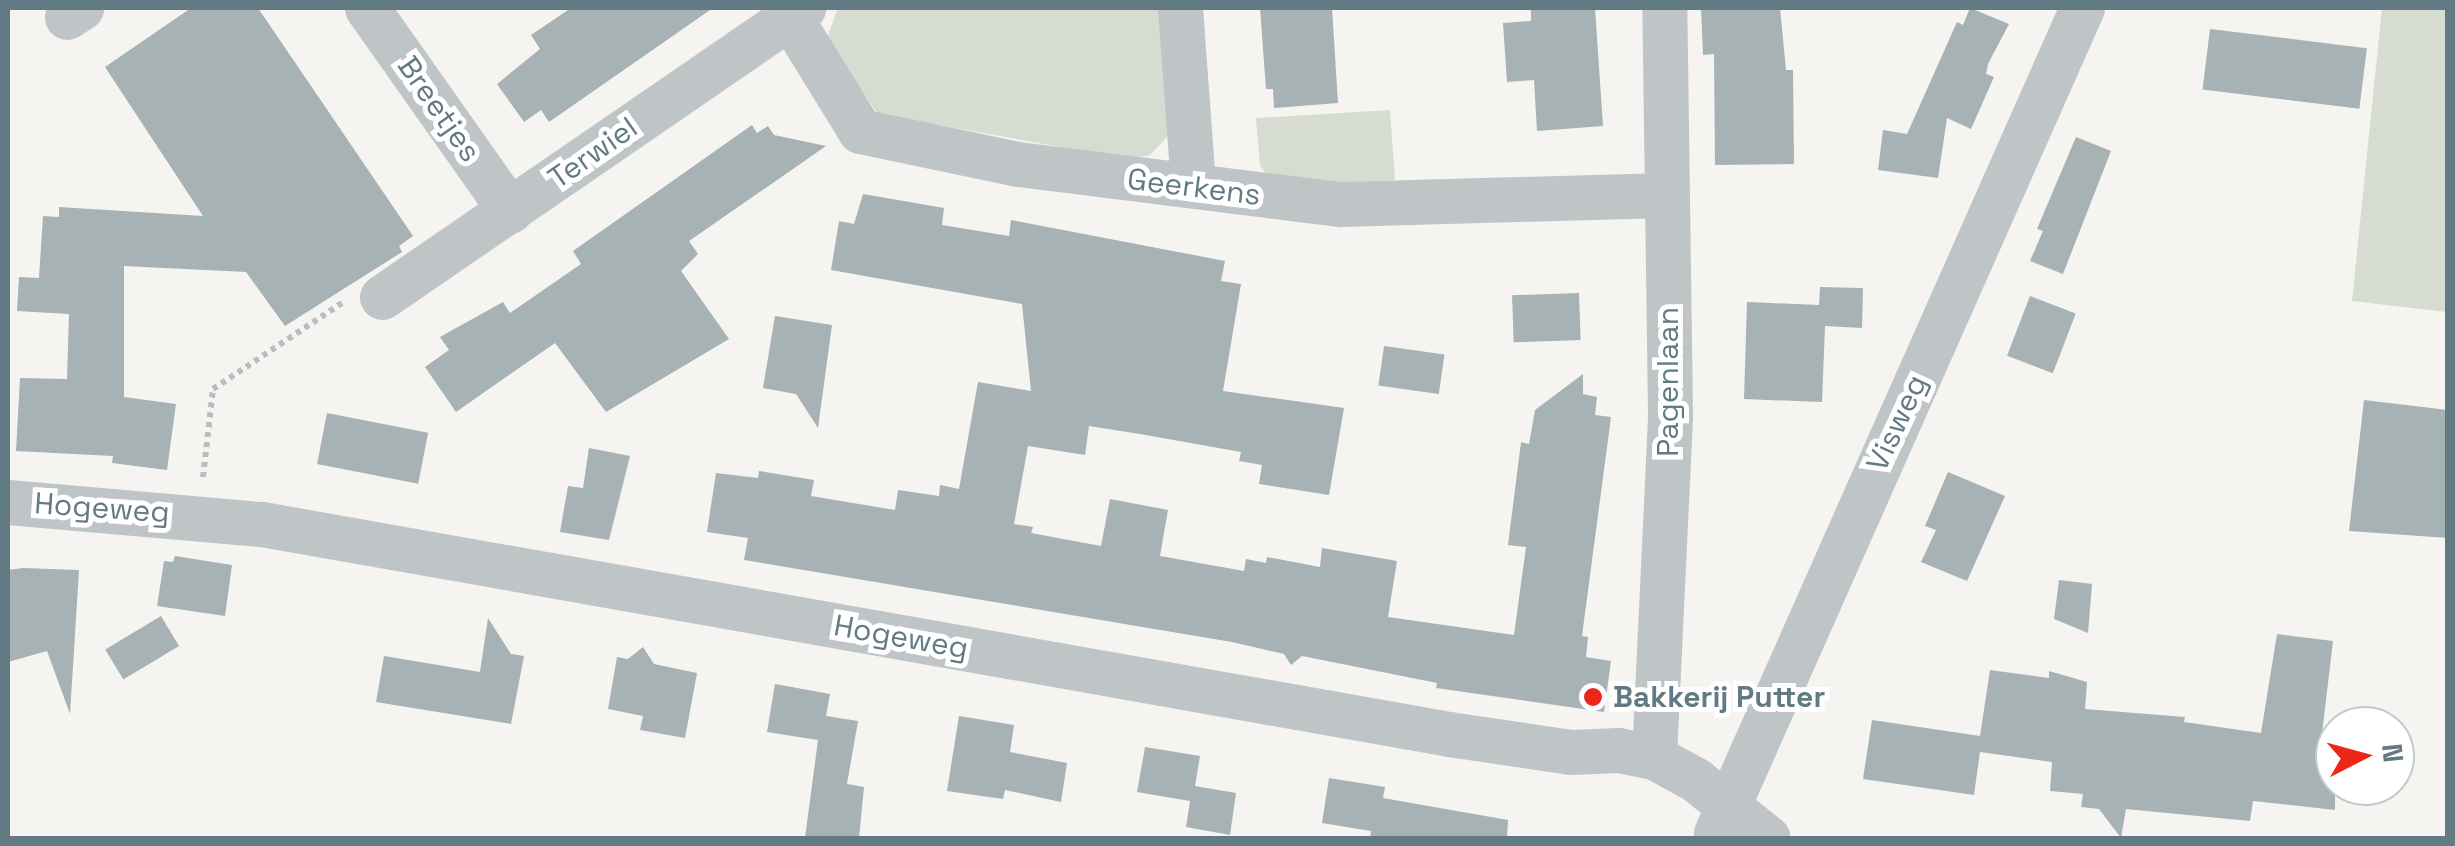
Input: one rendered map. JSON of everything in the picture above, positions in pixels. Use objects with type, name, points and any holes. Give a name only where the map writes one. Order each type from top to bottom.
[{"type":"street","name":"Breetjes","points":[[367,8],[510,212]]},
{"type":"street","points":[[1180,8],[1193,186]]},
{"type":"street","name":"Pagenlaan","points":[[1654,757],[1670,413],[1664,8]]},
{"type":"street","name":"Visweg","points":[[1720,824],[2044,104],[2082,8]]},
{"type":"street","name":"Terwiel","points":[[382,297],[796,12]]},
{"type":"street","name":"Geerkens","points":[[796,12],[860,131],[1018,164],[1341,204],[1665,195]]},
{"type":"street","name":"Hogeweg","points":[[8,502],[198,514],[1448,734],[1654,757],[1696,780],[1720,824],[1768,838]]},
{"type":"path","points":[[198,514],[213,389],[346,300],[382,297]]},
{"type":"shaded area","points":[[838,8],[1167,8],[1172,132],[1150,155],[1127,159],[878,114],[826,41]]},
{"type":"shaded area","points":[[2382,8],[2447,8],[2447,312],[2352,301]]},
{"type":"shaded area","points":[[1390,110],[1395,180],[1297,185],[1269,180],[1260,165],[1256,118]]},
{"type":"building","points":[[191,8],[258,8],[413,236],[399,246],[402,252],[285,326],[246,272],[124,266],[124,397],[176,404],[167,470],[112,463],[113,456],[16,451],[20,378],[67,379],[69,314],[17,311],[19,277],[39,278],[43,216],[59,217],[59,207],[203,216],[105,67]]},
{"type":"building","points":[[571,8],[713,8],[549,122],[541,110],[524,122],[497,84],[540,49],[531,35]]},
{"type":"building","points":[[1260,8],[1332,8],[1338,103],[1274,108],[1273,89],[1266,89]]},
{"type":"building","points":[[1531,8],[1595,8],[1603,126],[1537,131],[1534,80],[1507,82],[1503,23],[1531,21]]},
{"type":"building","points":[[1701,8],[1780,8],[1786,70],[1793,70],[1794,164],[1715,165],[1714,54],[1703,55]]},
{"type":"building","points":[[1970,8],[2009,24],[1988,64],[1986,74],[1994,77],[1971,129],[1947,118],[1938,178],[1878,170],[1883,130],[1907,134],[1957,22],[1963,25]]},
{"type":"building","points":[[2210,29],[2367,48],[2359,109],[2203,90]]},
{"type":"building","points":[[752,125],[757,133],[768,126],[774,135],[826,146],[689,241],[698,254],[681,271],[729,339],[606,412],[555,343],[456,412],[425,367],[449,350],[440,337],[503,302],[510,313],[581,264],[573,251]]},
{"type":"building","points":[[2076,137],[2111,151],[2063,274],[2030,261],[2043,231],[2037,229]]},
{"type":"building","points":[[863,194],[944,208],[942,225],[1009,236],[1011,220],[1225,261],[1221,281],[1241,284],[1223,391],[1344,408],[1329,495],[1259,484],[1262,465],[1239,461],[1241,452],[1140,434],[1089,426],[1085,455],[1028,446],[1014,524],[1033,527],[1031,533],[1101,546],[1110,499],[1168,510],[1160,556],[1244,571],[1246,559],[1266,563],[1267,557],[1320,567],[1322,548],[1397,561],[1388,617],[1514,635],[1526,547],[1508,545],[1521,442],[1529,444],[1535,410],[1583,374],[1583,394],[1597,397],[1595,415],[1611,417],[1582,636],[1588,637],[1586,657],[1611,661],[1604,712],[1436,688],[1437,683],[1302,656],[1291,665],[1284,654],[1232,642],[744,560],[748,538],[707,532],[716,473],[758,478],[759,471],[814,480],[811,496],[895,510],[898,490],[939,496],[940,485],[959,489],[978,382],[1031,391],[1022,304],[831,270],[839,221],[854,224]]},
{"type":"building","points":[[1820,287],[1863,288],[1862,328],[1825,326],[1822,402],[1744,399],[1747,302],[1819,305]]},
{"type":"building","points":[[1579,293],[1581,340],[1514,342],[1512,295]]},
{"type":"building","points":[[2030,296],[2076,314],[2053,373],[2007,356]]},
{"type":"building","points":[[775,316],[832,325],[818,428],[796,394],[763,388]]},
{"type":"building","points":[[1384,346],[1444,354],[1439,394],[1378,386]]},
{"type":"building","points":[[2364,400],[2448,410],[2448,538],[2349,531]]},
{"type":"building","points":[[327,413],[428,433],[418,484],[317,464]]},
{"type":"building","points":[[589,448],[630,456],[609,540],[560,532],[568,486],[583,488]]},
{"type":"building","points":[[1948,472],[2005,496],[1967,581],[1921,562],[1936,530],[1925,526]]},
{"type":"building","points":[[175,556],[232,565],[225,616],[157,606],[164,561],[173,562]]},
{"type":"building","points":[[8,570],[79,570],[70,714],[47,651],[8,662]]},
{"type":"building","points":[[2059,580],[2092,584],[2088,633],[2054,619]]},
{"type":"building","points":[[161,616],[179,646],[123,679],[105,649]]},
{"type":"building","points":[[488,618],[511,654],[524,656],[511,724],[376,702],[384,656],[480,672]]},
{"type":"building","points":[[2277,634],[2333,641],[2325,706],[2315,706],[2315,806],[2335,806],[2335,810],[2253,801],[2250,821],[2126,809],[2121,838],[2099,809],[2081,807],[2083,794],[2050,791],[2052,762],[1980,752],[1974,795],[1863,779],[1872,720],[1980,736],[1990,670],[2049,678],[2049,671],[2087,682],[2085,709],[2185,717],[2184,722],[2261,733]]},
{"type":"building","points":[[643,647],[654,664],[697,673],[685,738],[640,730],[643,716],[608,709],[617,657],[628,659]]},
{"type":"building","points":[[775,684],[830,694],[826,716],[858,721],[847,784],[864,787],[859,838],[805,838],[818,740],[767,732]]},
{"type":"building","points":[[959,716],[1014,725],[1010,752],[1067,763],[1061,802],[1005,790],[1003,799],[947,791]]},
{"type":"building","points":[[1145,747],[1200,756],[1195,786],[1236,793],[1230,835],[1186,827],[1190,801],[1137,792]]},
{"type":"building","points":[[1329,778],[1385,787],[1383,798],[1508,820],[1507,838],[1370,838],[1371,831],[1322,823]]},
{"type":"place","name":"Bakkerij Putter","points":[[1593,697]]}]
